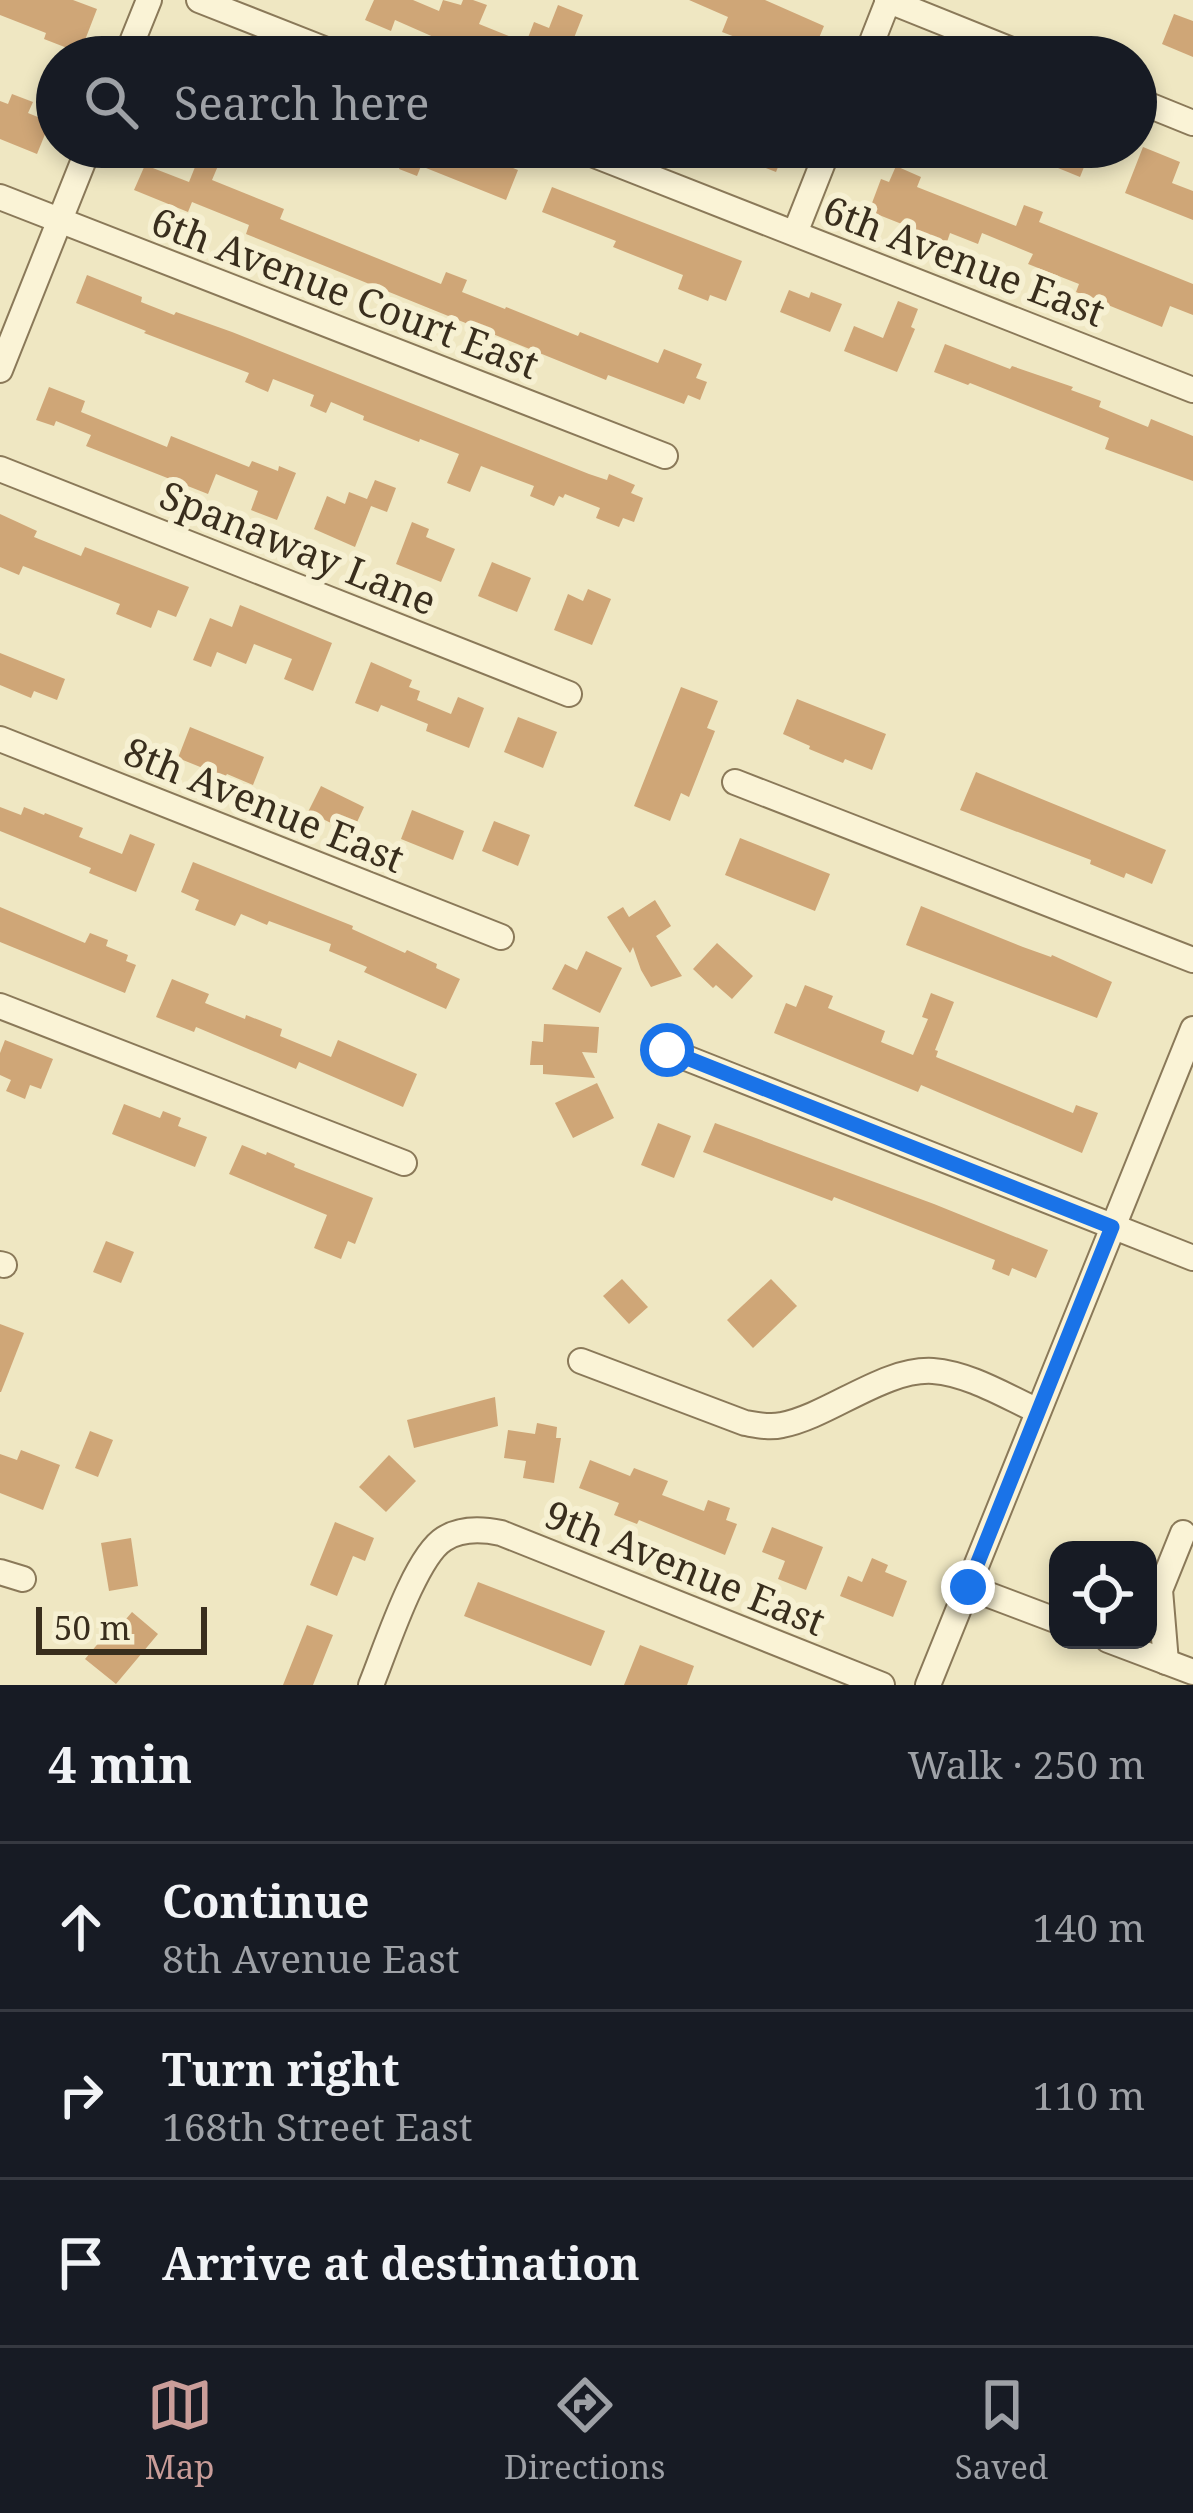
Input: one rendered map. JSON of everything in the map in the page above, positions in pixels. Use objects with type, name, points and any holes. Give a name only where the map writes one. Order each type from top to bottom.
[{"type":"street","points":[[134,36],[149,0]]},
{"type":"street","points":[[199,0],[291,36]]},
{"type":"street","points":[[874,36],[888,0],[977,36]]},
{"type":"street","points":[[1157,108],[1193,123]]},
{"type":"street","points":[[0,370],[80,168]]},
{"type":"street","name":"6th Avenue East","points":[[628,168],[1193,390]]},
{"type":"street","points":[[794,233],[820,168]]},
{"type":"street","name":"6th Avenue Court East","points":[[0,196],[665,456]]},
{"type":"street","name":"Spanaway Lane","points":[[0,469],[569,694]]},
{"type":"street","name":"8th Avenue East","points":[[0,739],[501,937]]},
{"type":"street","points":[[735,782],[1193,959]]},
{"type":"street","points":[[0,1006],[404,1163]]},
{"type":"street","points":[[928,1685],[1193,1029]]},
{"type":"street","points":[[667,1050],[1193,1258]]},
{"type":"street","points":[[580,1361],[766,1427],[787,1424],[891,1380],[928,1371],[961,1376],[1038,1411]]},
{"type":"street","name":"9th Avenue East","points":[[370,1685],[418,1572],[434,1547],[460,1532],[485,1530],[882,1685]]},
{"type":"street","points":[[1166,1662],[1160,1590],[1184,1533]]},
{"type":"street","points":[[968,1587],[1049,1618]]},
{"type":"street","points":[[1132,1649],[1193,1672]]},
{"type":"building","points":[[0,0],[73,0],[97,9],[87,36],[45,36],[0,15]]},
{"type":"building","points":[[374,0],[413,0],[439,11],[443,0],[461,5],[463,0],[473,0],[487,5],[479,24],[509,36],[431,36],[395,20],[391,31],[365,20]]},
{"type":"building","points":[[689,0],[765,0],[824,26],[820,36],[733,36],[722,32],[728,17]]},
{"type":"building","points":[[558,5],[583,15],[575,36],[529,36],[534,22],[549,28]]},
{"type":"building","points":[[1174,14],[1193,21],[1193,57],[1162,44]]},
{"type":"building","points":[[12,94],[33,102],[28,113],[36,116],[36,154],[0,139],[0,101],[8,104]]},
{"type":"building","points":[[1157,153],[1180,162],[1172,183],[1193,191],[1193,220],[1125,193],[1135,168],[1157,168]]},
{"type":"building","points":[[144,168],[189,182],[195,168],[217,168],[212,180],[284,209],[280,219],[441,284],[446,272],[467,280],[462,292],[578,336],[580,332],[658,363],[664,349],[702,364],[696,378],[707,382],[700,400],[688,395],[684,404],[608,375],[606,380],[246,234],[249,225],[192,202],[188,212],[134,190]]},
{"type":"building","points":[[399,168],[420,168],[417,176]]},
{"type":"building","points":[[426,168],[518,170],[506,200]]},
{"type":"building","points":[[895,168],[901,168],[921,177],[917,187],[1016,226],[1024,205],[1043,212],[1039,222],[1193,284],[1193,315],[1170,306],[1162,327],[1076,292],[1079,284],[1028,264],[1033,254],[982,233],[978,244],[950,233],[947,242],[869,211],[881,179],[889,182]]},
{"type":"building","points":[[1058,168],[1084,168],[1080,177]]},
{"type":"building","points":[[552,187],[742,261],[726,301],[710,295],[708,301],[678,289],[683,275],[613,247],[616,241],[542,212]]},
{"type":"building","points":[[87,275],[174,315],[232,332],[589,474],[607,480],[609,474],[635,485],[631,493],[643,498],[634,522],[623,518],[619,527],[596,518],[600,508],[565,494],[554,506],[530,496],[534,486],[481,466],[470,492],[447,483],[459,454],[363,420],[364,416],[331,402],[326,413],[310,406],[314,395],[273,379],[268,392],[245,382],[249,373],[76,303]]},
{"type":"building","points":[[789,290],[809,298],[811,292],[842,304],[830,332],[780,312]]},
{"type":"building","points":[[898,301],[918,309],[897,372],[844,351],[854,326],[883,338]]},
{"type":"building","points":[[945,344],[1073,387],[1071,390],[1101,401],[1099,407],[1148,427],[1151,419],[1193,436],[1193,481],[1105,449],[1109,438],[934,372]]},
{"type":"building","points":[[49,387],[85,401],[81,412],[167,447],[171,436],[249,467],[252,461],[296,473],[277,520],[251,510],[258,491],[216,474],[208,494],[86,446],[91,435],[56,421],[54,426],[36,420]]},
{"type":"building","points":[[375,480],[396,488],[387,512],[371,506],[355,547],[314,529],[327,496],[345,504],[349,492],[367,499]]},
{"type":"building","points":[[0,514],[37,531],[34,537],[81,556],[85,547],[189,587],[176,617],[158,610],[151,628],[116,614],[120,604],[23,566],[19,575],[0,567]]},
{"type":"building","points":[[412,522],[429,529],[426,537],[455,549],[441,582],[396,564]]},
{"type":"building","points":[[492,562],[531,578],[517,612],[478,596]]},
{"type":"building","points":[[588,589],[611,599],[592,645],[554,630],[568,594],[583,601]]},
{"type":"building","points":[[240,605],[332,643],[313,691],[284,679],[292,659],[254,644],[246,664],[217,652],[211,667],[193,660],[210,618],[232,627]]},
{"type":"building","points":[[0,653],[65,679],[57,700],[34,691],[31,698],[0,685]]},
{"type":"building","points":[[371,662],[412,680],[409,687],[420,691],[417,700],[451,714],[458,697],[484,708],[469,748],[426,731],[428,724],[381,705],[378,712],[355,703]]},
{"type":"building","points":[[681,687],[718,701],[707,728],[715,731],[689,797],[681,793],[670,821],[634,806]]},
{"type":"building","points":[[797,699],[886,734],[872,770],[845,759],[843,763],[783,734]]},
{"type":"building","points":[[518,717],[557,732],[543,768],[504,752]]},
{"type":"building","points":[[190,727],[264,757],[253,785],[178,758]]},
{"type":"building","points":[[976,772],[1166,850],[1152,884],[1126,873],[1124,878],[1090,864],[1091,860],[960,810]]},
{"type":"building","points":[[321,786],[364,807],[352,833],[308,812]]},
{"type":"building","points":[[0,807],[21,815],[24,807],[45,813],[83,828],[79,837],[122,854],[130,834],[155,844],[136,892],[0,831]]},
{"type":"building","points":[[412,810],[464,831],[453,860],[401,839]]},
{"type":"building","points":[[494,821],[530,835],[518,866],[482,851]]},
{"type":"building","points":[[740,838],[830,874],[815,911],[725,875]]},
{"type":"building","points":[[193,862],[437,964],[436,968],[460,979],[446,1009],[364,972],[367,967],[329,951],[331,944],[241,914],[235,926],[195,910],[199,900],[181,892]]},
{"type":"building","points":[[655,900],[671,926],[656,936],[682,976],[651,987],[633,947],[630,953],[607,917],[623,907],[629,917]]},
{"type":"building","points":[[921,906],[1112,982],[1097,1018],[906,945]]},
{"type":"building","points":[[0,907],[85,943],[90,933],[108,940],[106,946],[128,955],[126,961],[136,965],[125,993],[0,942]]},
{"type":"building","points":[[717,943],[753,976],[732,999],[693,969]]},
{"type":"building","points":[[586,951],[622,968],[600,1013],[552,989],[565,964],[577,970]]},
{"type":"building","points":[[172,979],[209,994],[205,1003],[282,1029],[280,1036],[331,1057],[338,1040],[417,1074],[403,1107],[299,1062],[296,1069],[196,1027],[194,1032],[156,1017]]},
{"type":"building","points":[[805,985],[833,996],[828,1008],[885,1031],[881,1042],[913,1055],[928,1019],[922,1017],[931,993],[954,1002],[936,1057],[1073,1113],[1076,1105],[1098,1113],[1082,1153],[921,1085],[918,1092],[774,1033],[786,1003],[796,1007]]},
{"type":"building","points":[[544,1024],[599,1027],[597,1053],[582,1052],[595,1078],[543,1074],[543,1065],[530,1065],[532,1041],[543,1042]]},
{"type":"building","points":[[5,1040],[53,1059],[41,1089],[30,1085],[25,1099],[6,1091],[11,1080],[0,1075]]},
{"type":"building","points":[[597,1083],[614,1118],[573,1138],[555,1103]]},
{"type":"building","points":[[124,1104],[160,1118],[163,1111],[181,1118],[178,1126],[207,1137],[195,1167],[112,1134]]},
{"type":"building","points":[[658,1123],[691,1136],[674,1178],[641,1165]]},
{"type":"building","points":[[715,1123],[1048,1250],[1036,1278],[1012,1268],[1009,1276],[992,1269],[995,1260],[703,1152]]},
{"type":"building","points":[[242,1145],[373,1198],[355,1244],[348,1241],[341,1259],[314,1248],[327,1215],[229,1174]]},
{"type":"building","points":[[106,1241],[134,1252],[121,1283],[93,1272]]},
{"type":"building","points":[[622,1279],[648,1307],[629,1324],[603,1296]]},
{"type":"building","points":[[771,1279],[797,1306],[753,1348],[727,1320]]},
{"type":"building","points":[[0,1324],[24,1333],[1,1392],[0,1392]]},
{"type":"building","points":[[495,1397],[498,1426],[414,1448],[407,1420]]},
{"type":"building","points":[[537,1423],[557,1427],[556,1438],[561,1438],[554,1483],[523,1478],[526,1461],[504,1458],[508,1430],[535,1434]]},
{"type":"building","points":[[90,1431],[113,1440],[98,1477],[75,1468]]},
{"type":"building","points":[[21,1450],[60,1465],[43,1510],[0,1493],[0,1454],[17,1460]]},
{"type":"building","points":[[389,1455],[416,1481],[386,1512],[359,1487]]},
{"type":"building","points":[[590,1460],[630,1476],[634,1468],[668,1481],[662,1495],[704,1511],[708,1500],[730,1508],[726,1520],[737,1524],[725,1555],[639,1520],[637,1524],[614,1515],[619,1503],[579,1488]]},
{"type":"building","points":[[335,1522],[374,1538],[365,1561],[353,1556],[337,1596],[310,1585]]},
{"type":"building","points":[[772,1527],[823,1547],[806,1590],[778,1579],[785,1561],[762,1552]]},
{"type":"building","points":[[131,1538],[138,1586],[109,1591],[101,1543]]},
{"type":"building","points":[[872,1558],[888,1565],[885,1572],[907,1581],[893,1617],[840,1596],[848,1576],[862,1582]]},
{"type":"building","points":[[478,1582],[605,1631],[591,1666],[464,1616]]},
{"type":"building","points":[[132,1612],[158,1634],[116,1684],[85,1659]]},
{"type":"building","points":[[307,1625],[333,1635],[313,1685],[283,1685]]},
{"type":"building","points":[[640,1645],[694,1666],[687,1685],[624,1685]]},
{"type":"route","points":[[667,1050],[1112,1227],[968,1587]]}]
